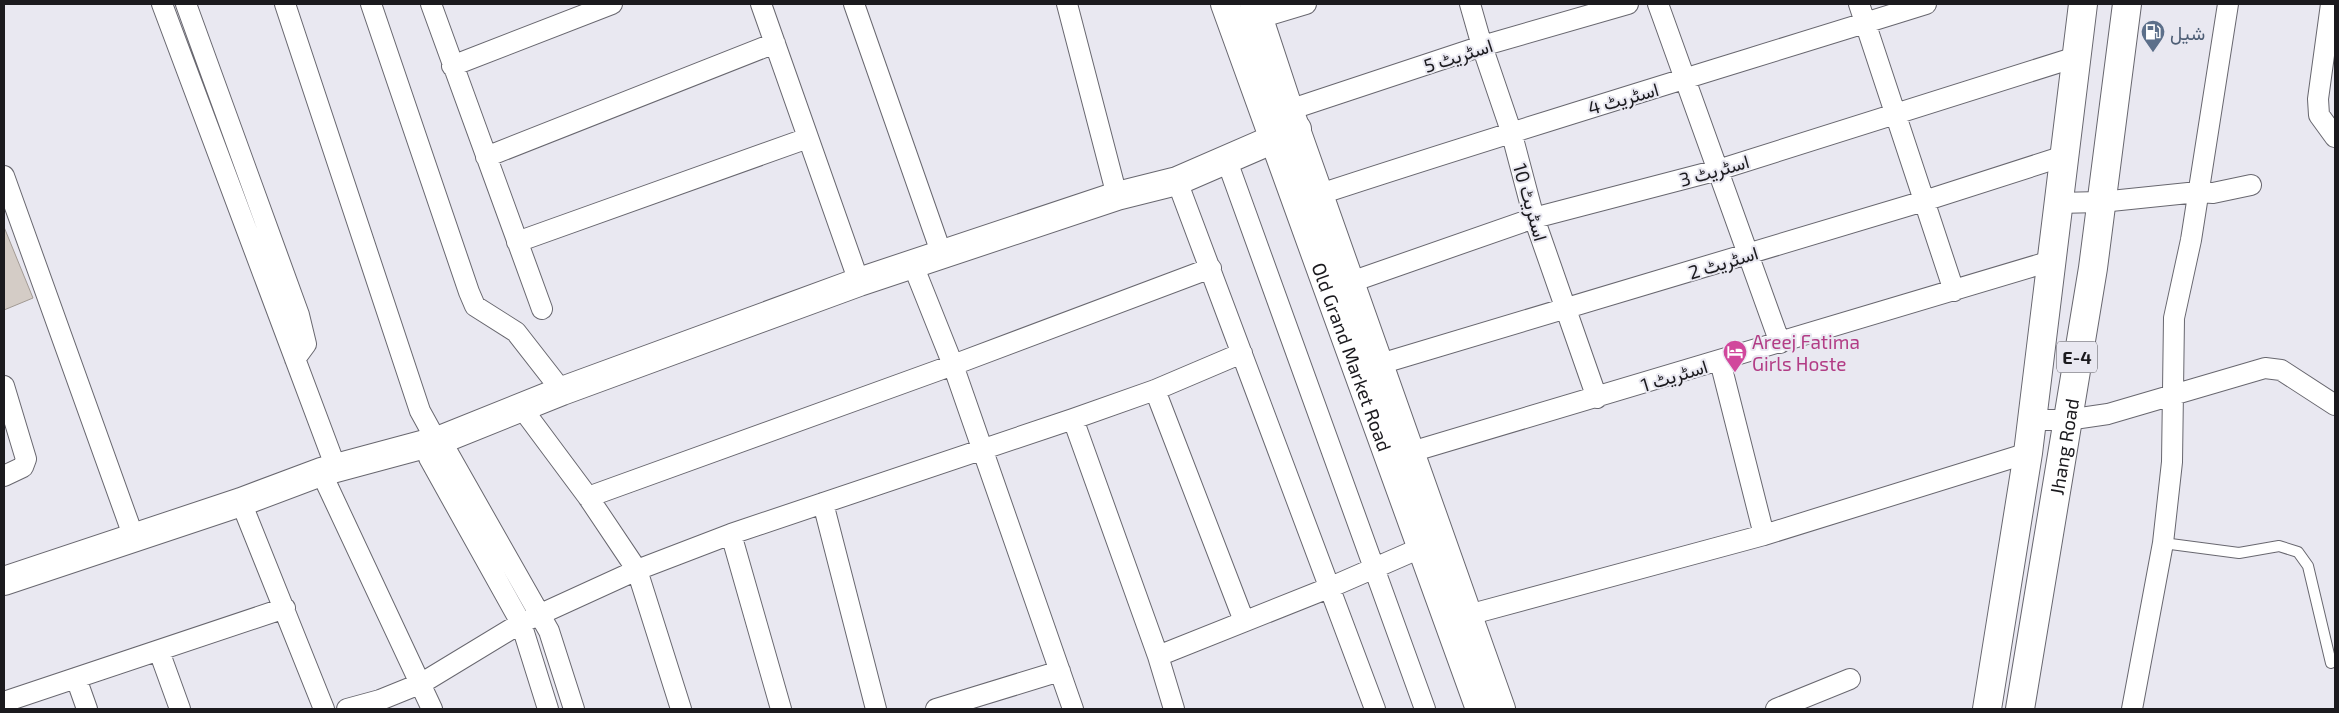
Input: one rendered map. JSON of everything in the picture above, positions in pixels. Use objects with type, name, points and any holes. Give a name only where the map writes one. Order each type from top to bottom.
[{"type":"main road","name":"Old Grand Market Road","points":[[1225,4],[1320,194],[1411,452],[1431,543],[1468,615],[1501,709]]},
{"type":"main road","name":"Jhang Road","points":[[1987,709],[2028,453],[2057,202],[2083,4]]},
{"type":"main road","name":"Jhang Road","points":[[2020,709],[2066,420],[2093,268],[2127,4]]},
{"type":"main road","name":"Old Grand Market Road","points":[[1256,11],[1287,126],[1431,543],[1480,709]]},
{"type":"main road","points":[[4,581],[241,502],[328,470],[433,438],[859,282],[1117,196],[1177,181],[1227,161],[1287,126]]},
{"type":"street","points":[[295,359],[306,344],[299,315],[187,4],[163,8],[295,359],[328,470],[432,709]]},
{"type":"street","points":[[371,4],[468,292],[475,306],[516,332],[562,391]]},
{"type":"street","points":[[431,4],[542,309]]},
{"type":"street","points":[[452,66],[612,4]]},
{"type":"street","points":[[761,4],[859,282]]},
{"type":"street","points":[[854,4],[942,255]]},
{"type":"street","points":[[1067,4],[1117,196]]},
{"type":"street","points":[[1256,11],[1306,4]]},
{"type":"street","name":"اسٹریٹ 10","points":[[1470,4],[1482,46],[1512,131],[1534,218],[1596,398]]},
{"type":"street","name":"اسٹریٹ 5","points":[[1287,126],[1482,46],[1628,4]]},
{"type":"street","points":[[1658,4],[1780,343]]},
{"type":"street","points":[[1859,4],[1954,291]]},
{"type":"street","name":"اسٹریٹ 4","points":[[1320,194],[1512,131],[1686,80],[1926,4]]},
{"type":"street","points":[[2132,709],[2162,543],[2172,462],[2174,318],[2198,192],[2228,4]]},
{"type":"street","points":[[2331,4],[2318,99],[2319,115],[2335,137]]},
{"type":"street","points":[[291,5],[420,411],[433,438],[549,630],[574,709]]},
{"type":"street","points":[[486,157],[775,43]]},
{"type":"street","name":"اسٹریٹ 3","points":[[1351,282],[1534,218],[1718,170],[2076,57]]},
{"type":"street","points":[[517,242],[808,138]]},
{"type":"street","name":"اسٹریٹ 2","points":[[1380,364],[1924,201],[2064,156]]},
{"type":"street","points":[[1227,161],[1376,568],[1425,709]]},
{"type":"street","points":[[4,176],[134,538]]},
{"type":"street","points":[[1177,181],[1331,587],[1375,709]]},
{"type":"street","points":[[2057,202],[2101,202],[2198,192],[2213,193],[2251,185]]},
{"type":"street","name":"اسٹریٹ 1","points":[[1411,452],[2051,261]]},
{"type":"street","points":[[913,265],[953,365],[1073,709]]},
{"type":"street","points":[[588,497],[953,365],[1211,268]]},
{"type":"street","points":[[347,709],[380,700],[422,683],[521,623],[637,570],[731,534],[1155,390],[1242,353]]},
{"type":"street","points":[[1720,361],[1764,535]]},
{"type":"street","points":[[2032,420],[2066,420],[2108,414],[2265,368],[2280,370],[2335,406]]},
{"type":"street","points":[[4,386],[26,459],[23,467],[4,476]]},
{"type":"street","points":[[1155,390],[1244,621]]},
{"type":"street","points":[[521,407],[588,497],[637,570],[681,709]]},
{"type":"street","points":[[1073,419],[1158,656],[1174,709]]},
{"type":"street","points":[[433,438],[429,458],[521,623],[548,709]]},
{"type":"street","points":[[1468,615],[1764,535],[2028,453]]},
{"type":"street","points":[[241,502],[324,709]]},
{"type":"street","points":[[823,503],[876,709]]},
{"type":"street","points":[[731,534],[781,709]]},
{"type":"street","points":[[1158,656],[1331,587],[1431,543]]},
{"type":"street","points":[[4,702],[285,608]]},
{"type":"street","points":[[159,651],[180,709]]},
{"type":"street","points":[[936,709],[1060,671]]},
{"type":"street","points":[[76,678],[87,709]]},
{"type":"street","points":[[1776,709],[1850,679]]},
{"type":"lane","points":[[2162,543],[2239,552],[2279,546],[2298,552],[2308,566],[2331,663]]},
{"type":"building","points":[[4,227],[33,298],[4,310]]},
{"type":"place","name":"شیل","points":[[2153,53]]},
{"type":"place","name":"Areej Fatima Girls Hoste","points":[[1735,373]]}]
